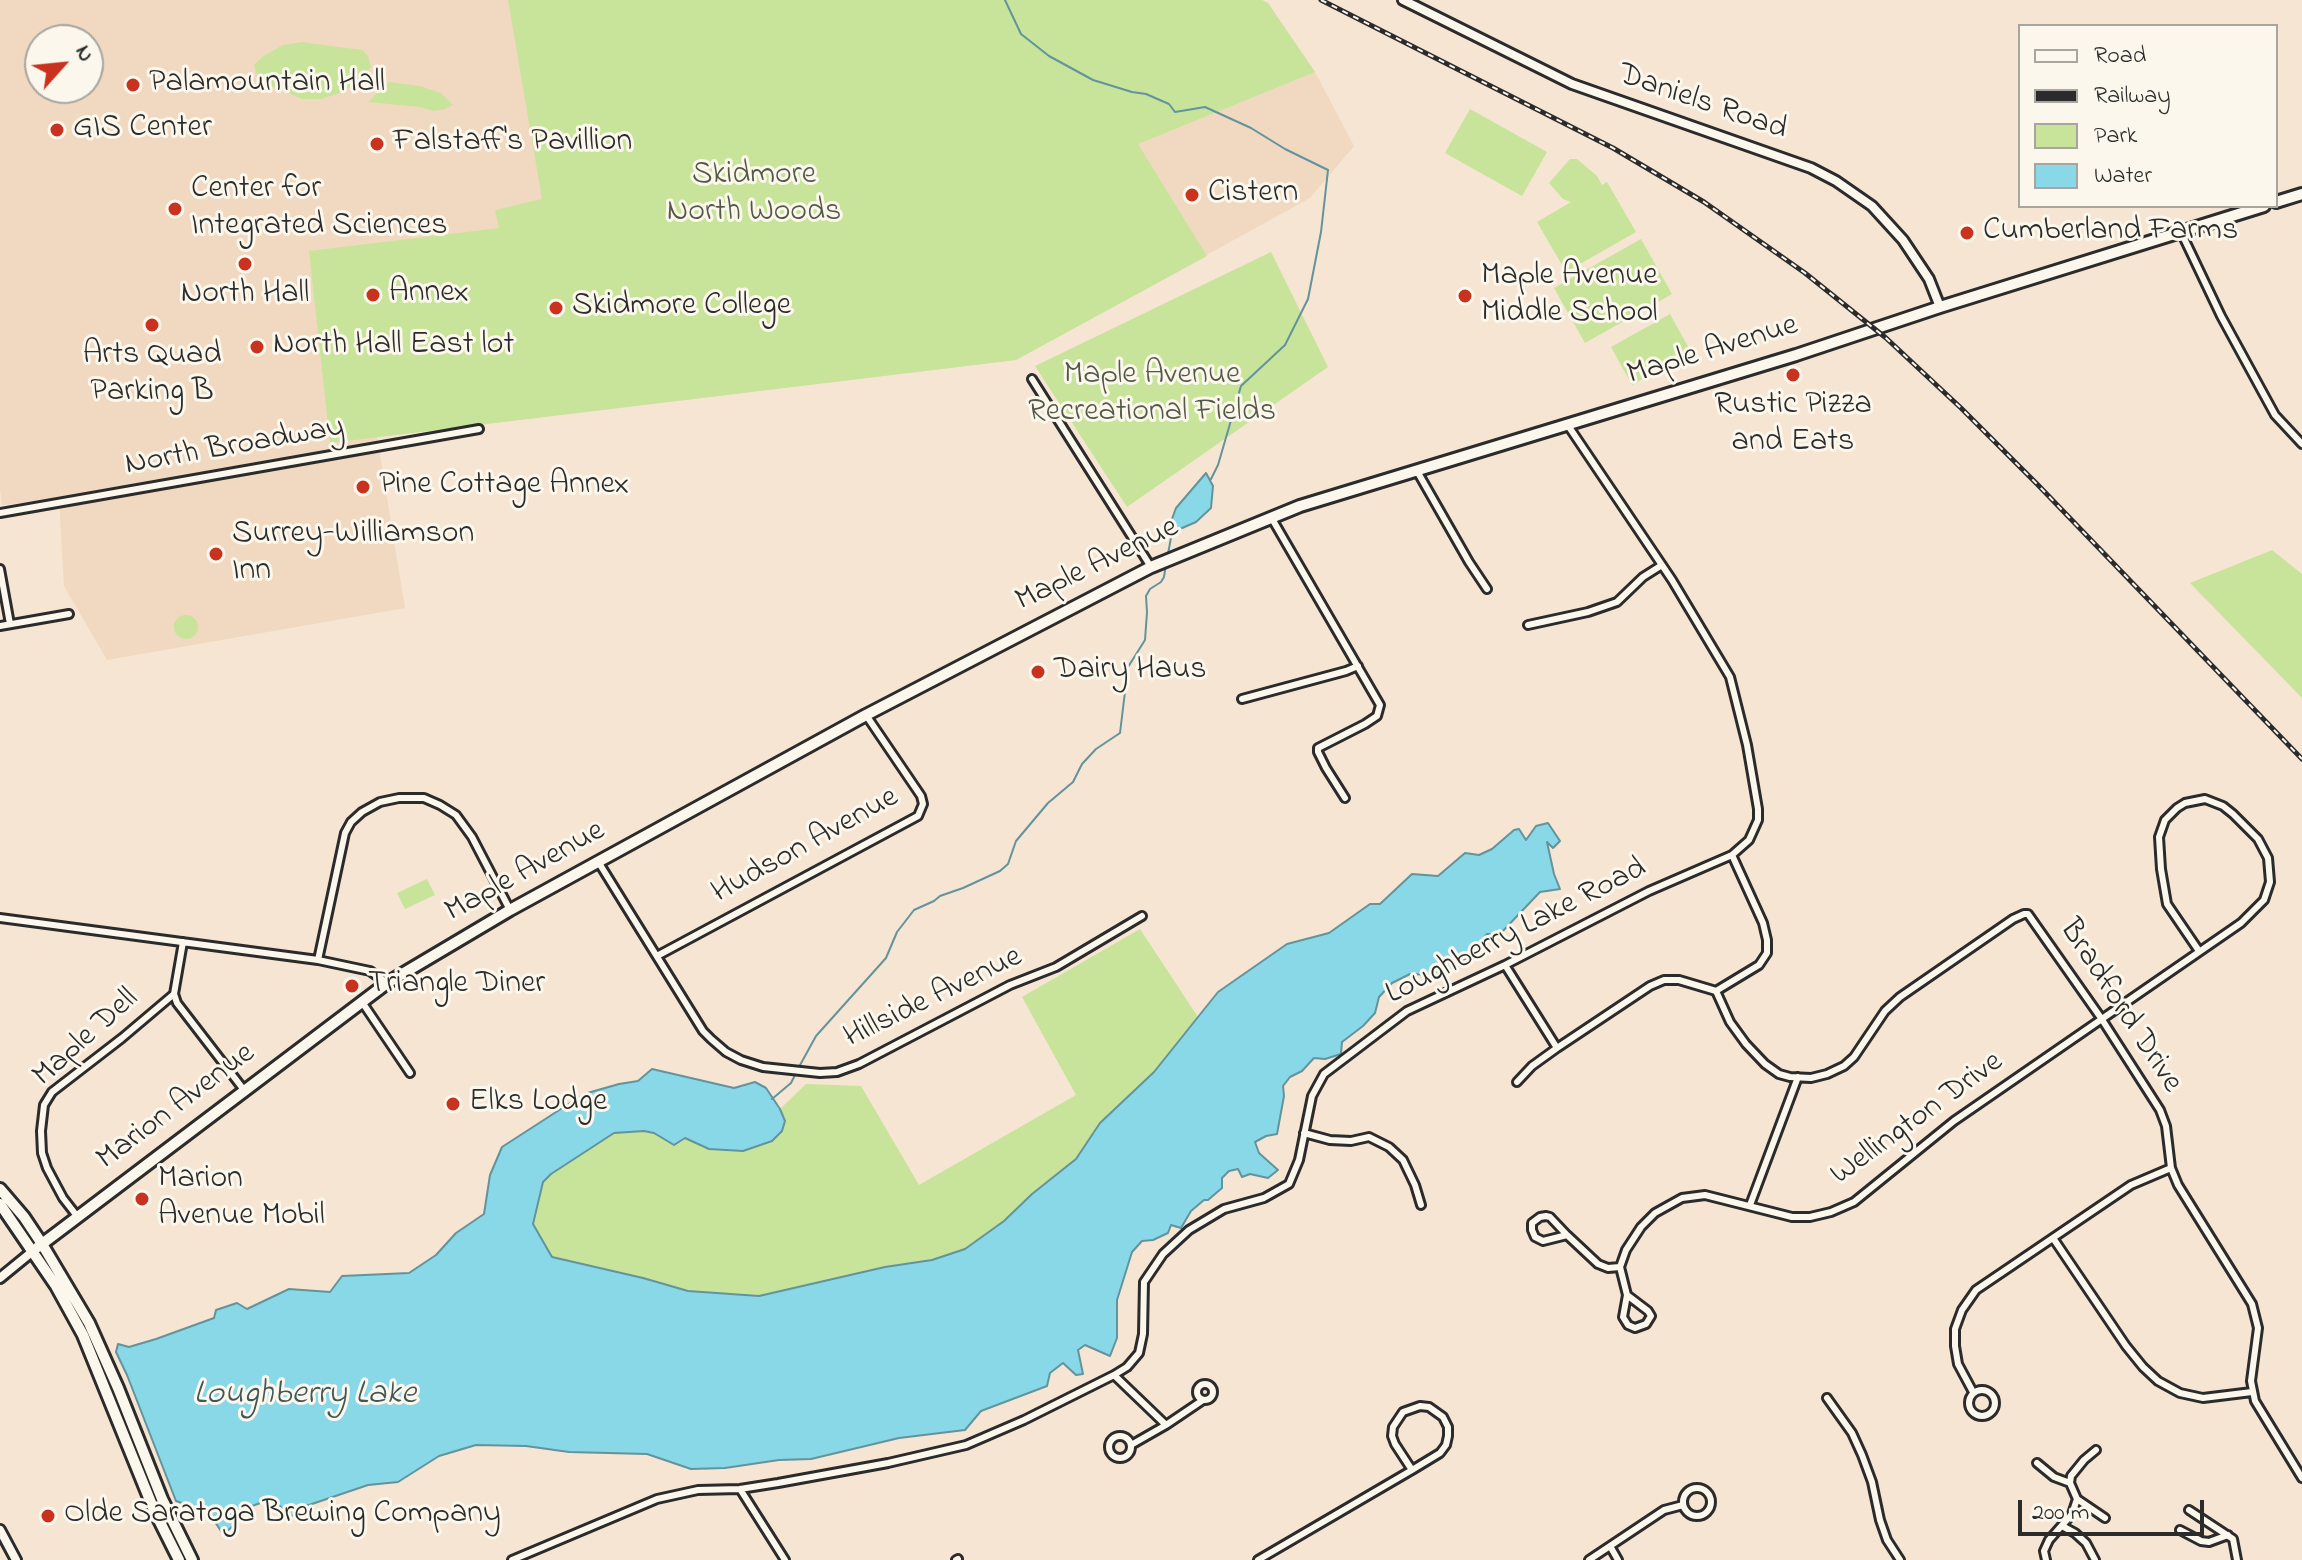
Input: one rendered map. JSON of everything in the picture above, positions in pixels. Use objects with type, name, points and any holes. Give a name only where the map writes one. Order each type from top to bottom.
[{"type":"main road","points":[[2278,201],[2302,194]]},
{"type":"main road","name":"Maple Avenue","points":[[387,983],[510,910],[866,715],[1151,567],[1271,517],[2258,208]]},
{"type":"main road","name":"Marion Avenue","points":[[37,1247],[387,983]]},
{"type":"main road","points":[[0,1189],[24,1217],[83,1335],[154,1510],[179,1560]]},
{"type":"main road","points":[[0,1204],[37,1247],[97,1339],[162,1499],[192,1560]]},
{"type":"street","name":"Daniels Road","points":[[1403,0],[1561,79],[1811,168],[1836,181],[1872,206],[1899,236],[1929,279],[1940,307]]},
{"type":"street","points":[[2181,232],[2221,316],[2275,415],[2302,444]]},
{"type":"street","points":[[1032,379],[1151,567]]},
{"type":"street","name":"Loughberry Lake Road","points":[[512,1560],[670,1495],[698,1490],[740,1489],[888,1463],[966,1445],[1114,1375],[1127,1367],[1139,1353],[1143,1334],[1144,1282],[1163,1254],[1189,1230],[1224,1209],[1264,1198],[1289,1184],[1299,1160],[1312,1096],[1324,1074],[1407,1011],[1649,891],[1732,855],[1749,840],[1758,820],[1747,745],[1734,688],[1723,663],[1662,565],[1567,424]]},
{"type":"street","name":"North Broadway","points":[[0,513],[479,429]]},
{"type":"street","points":[[1417,471],[1487,589]]},
{"type":"street","points":[[1271,517],[1380,705],[1377,716],[1318,748],[1326,768],[1345,798]]},
{"type":"street","points":[[1528,625],[1588,612],[1617,602],[1643,577],[1662,565]]},
{"type":"street","points":[[0,569],[10,624]]},
{"type":"street","points":[[0,626],[69,614]]},
{"type":"street","points":[[1242,699],[1358,666]]},
{"type":"street","name":"Hudson Avenue","points":[[657,956],[918,816],[923,804],[921,796],[866,715]]},
{"type":"street","points":[[318,960],[345,833],[362,812],[380,802],[424,798],[456,815],[472,837],[510,910]]},
{"type":"street","points":[[2205,799],[2223,806],[2258,839],[2268,858],[2270,882],[2264,900],[2257,909],[2199,951],[2167,904],[2159,837],[2165,820],[2177,808],[2205,799]]},
{"type":"street","points":[[1716,991],[1759,965],[1767,953],[1763,923],[1732,855]]},
{"type":"street","name":"Hillside Avenue","points":[[599,863],[703,1031],[726,1052],[741,1060],[763,1067],[802,1071],[837,1072],[859,1064],[1010,985],[1056,967],[1142,916]]},
{"type":"street","name":"Bradford Drive","points":[[1798,1077],[1811,1078],[1844,1066],[1859,1051],[1890,1005],[2013,919],[2028,914],[2101,1018],[2160,1110],[2166,1126],[2171,1168],[2192,1211],[2252,1304],[2258,1328],[2252,1392]]},
{"type":"street","points":[[0,918],[318,960],[370,971],[387,983]]},
{"type":"street","name":"Maple Dell","points":[[77,1216],[63,1198],[42,1153],[44,1105],[52,1092],[174,994],[183,942]]},
{"type":"street","name":"Wellington Drive","points":[[1620,1267],[1626,1250],[1641,1227],[1655,1213],[1682,1198],[1705,1195],[1780,1215],[1810,1217],[1848,1205],[1944,1128],[2199,951]]},
{"type":"street","points":[[1505,965],[1557,1048]]},
{"type":"street","points":[[1517,1082],[1532,1066],[1650,986],[1664,980],[1691,982],[1716,991],[1730,1022],[1756,1056],[1779,1074],[1798,1077],[1750,1205]]},
{"type":"street","points":[[174,994],[177,1003],[244,1090]]},
{"type":"street","points":[[362,1002],[410,1073]]},
{"type":"street","points":[[1304,1133],[1330,1140],[1351,1141],[1369,1137],[1389,1147],[1403,1160],[1421,1205]]},
{"type":"street","points":[[1973,1392],[1978,1390],[1990,1394],[1994,1403],[1992,1411],[1975,1414],[1969,1401],[1973,1392],[1956,1356],[1955,1329],[1962,1310],[1976,1290],[2131,1185],[2171,1168]]},
{"type":"street","points":[[1567,1235],[1539,1241],[1532,1230],[1532,1223],[1546,1216],[1567,1235],[1598,1264],[1608,1268],[1620,1267],[1627,1295],[1623,1317],[1628,1325],[1635,1328],[1646,1324],[1651,1316],[1648,1311],[1627,1295]]},
{"type":"street","points":[[2053,1238],[2143,1367],[2158,1381],[2180,1393],[2203,1398],[2252,1392],[2260,1412],[2302,1478]]},
{"type":"street","name":"Marion Avenue","points":[[0,1278],[37,1247]]},
{"type":"street","points":[[1114,1375],[1166,1425]]},
{"type":"street","points":[[1827,1398],[1852,1433],[1862,1455],[1884,1530],[1900,1560]]},
{"type":"street","points":[[1131,1445],[1203,1400]]},
{"type":"street","points":[[1258,1560],[1432,1459],[1446,1445],[1448,1427],[1438,1412],[1429,1407],[1420,1406],[1403,1412],[1393,1427],[1395,1444],[1412,1470]]},
{"type":"street","points":[[2096,1450],[2071,1476],[2070,1483],[2077,1499],[2105,1518]]},
{"type":"street","points":[[2037,1463],[2054,1477],[2070,1483]]},
{"type":"street","points":[[740,1489],[785,1560]]},
{"type":"street","points":[[1691,1489],[1704,1490],[1710,1497],[1710,1506],[1700,1516],[1691,1515],[1683,1505],[1684,1495],[1691,1489]]},
{"type":"street","points":[[2046,1560],[2045,1546],[2075,1509],[2077,1499]]},
{"type":"street","points":[[1589,1560],[1664,1510],[1683,1505]]},
{"type":"street","points":[[2189,1510],[2228,1535],[2235,1543],[2237,1560]]},
{"type":"street","points":[[2062,1526],[2086,1543],[2095,1560]]},
{"type":"street","points":[[0,1530],[16,1560]]},
{"type":"street","points":[[2180,1530],[2209,1542],[2228,1535]]},
{"type":"street","points":[[1610,1546],[1618,1560]]},
{"type":"shaded area","name":"Skidmore College","points":[[0,0],[1262,0],[1268,3],[1315,72],[1354,146],[1310,198],[1016,360],[377,437],[405,608],[107,660],[64,586],[59,499],[2,505]]},
{"type":"green space","name":"Skidmore North Woods","points":[[508,0],[1262,0],[1268,3],[1315,72],[1138,144],[1207,256],[1016,360],[330,443],[309,251],[499,228],[495,210],[542,199]]},
{"type":"green space","points":[[302,42],[362,50],[368,56],[371,67],[359,82],[321,99],[302,99],[259,83],[254,65],[262,57],[283,45]]},
{"type":"green space","points":[[389,82],[420,86],[441,93],[453,105],[434,111],[368,102]]},
{"type":"green space","points":[[1470,109],[1547,152],[1522,196],[1445,153]]},
{"type":"green space","points":[[1570,159],[1577,159],[1597,176],[1602,185],[1607,182],[1636,232],[1566,272],[1537,222],[1571,202],[1563,199],[1549,183]]},
{"type":"green space","points":[[1641,239],[1672,294],[1585,343],[1554,288]]},
{"type":"green space","name":"Maple Avenue Recreational Fields","points":[[1271,252],[1328,367],[1127,507],[1035,366]]},
{"type":"green space","points":[[1670,314],[1691,352],[1632,385],[1611,347]]},
{"type":"green space","points":[[2272,550],[2302,574],[2302,698],[2190,583]]},
{"type":"green space","points":[[186,615],[195,618],[198,627],[195,636],[186,639],[177,636],[174,627],[177,618]]},
{"type":"green space","points":[[427,879],[435,895],[405,909],[397,893]]},
{"type":"green space","points":[[1140,929],[1198,1017],[1154,1072],[1100,1123],[1076,1159],[1004,1221],[965,1249],[932,1260],[885,1267],[759,1296],[688,1291],[552,1257],[533,1224],[543,1182],[614,1133],[644,1131],[685,1138],[709,1149],[743,1151],[772,1141],[782,1131],[785,1121],[780,1109],[806,1084],[861,1086],[919,1185],[1076,1095],[1022,997]]},
{"type":"water","points":[[1206,473],[1213,486],[1211,508],[1196,522],[1166,535],[1176,508]]},
{"type":"water","name":"Loughberry Lake","points":[[1548,823],[1560,841],[1553,848],[1547,842],[1560,889],[1540,892],[1500,934],[1487,934],[1459,966],[1431,975],[1410,974],[1392,983],[1379,997],[1375,1013],[1342,1042],[1341,1054],[1325,1059],[1314,1058],[1302,1071],[1290,1077],[1283,1086],[1277,1134],[1255,1142],[1259,1153],[1278,1170],[1268,1178],[1250,1174],[1242,1177],[1238,1169],[1229,1171],[1222,1178],[1222,1188],[1191,1211],[1181,1228],[1171,1225],[1168,1233],[1142,1241],[1132,1252],[1117,1300],[1117,1338],[1110,1356],[1085,1345],[1078,1350],[1083,1374],[1076,1375],[1063,1363],[1050,1373],[1047,1386],[981,1411],[965,1430],[899,1438],[811,1459],[691,1469],[647,1454],[476,1445],[439,1456],[398,1482],[368,1485],[306,1506],[289,1518],[280,1506],[266,1501],[252,1506],[223,1534],[213,1519],[199,1509],[176,1501],[116,1352],[118,1344],[129,1347],[156,1339],[214,1318],[216,1310],[237,1303],[247,1309],[289,1289],[330,1292],[342,1276],[409,1273],[436,1255],[456,1233],[484,1214],[490,1175],[502,1147],[584,1094],[638,1081],[652,1069],[734,1088],[755,1082],[766,1088],[785,1121],[782,1131],[772,1141],[743,1151],[709,1149],[685,1138],[674,1145],[654,1133],[644,1131],[614,1133],[543,1182],[533,1224],[552,1257],[688,1291],[759,1296],[885,1267],[932,1260],[965,1249],[1004,1221],[1076,1159],[1100,1123],[1154,1072],[1218,992],[1287,944],[1329,933],[1370,904],[1380,904],[1412,874],[1438,876],[1465,853],[1479,855],[1492,849],[1514,830],[1519,829],[1526,840],[1536,826]]},
{"type":"waterway","points":[[1005,0],[1021,34],[1049,56],[1093,80],[1146,94],[1169,104],[1175,112],[1205,107],[1328,170],[1321,232],[1308,299],[1285,345],[1241,386],[1211,479]]},
{"type":"waterway","points":[[1168,554],[1172,532]]},
{"type":"waterway","points":[[799,1067],[816,1036],[886,958],[897,932],[914,910],[1000,871],[1008,864],[1016,841],[1048,803],[1073,782],[1082,764],[1096,749],[1120,733],[1128,667],[1145,640],[1146,596],[1161,582],[1166,564]]},
{"type":"waterway","points":[[772,1099],[791,1083],[796,1073]]},
{"type":"railway","points":[[1321,0],[1613,148],[1704,202],[1805,273],[1886,338],[1961,408],[2302,759]]},
{"type":"place","name":"Palamountain Hall","points":[[133,85]]},
{"type":"place","name":"GIS Center","points":[[57,130]]},
{"type":"place","name":"Falstaff's Pavillion","points":[[377,144]]},
{"type":"place","name":"Cistern","points":[[1192,195]]},
{"type":"place","name":"Center for Integrated Sciences","points":[[175,209]]},
{"type":"place","name":"Cumberland Farms","points":[[1967,233]]},
{"type":"place","name":"North Hall","points":[[245,264]]},
{"type":"place","name":"Annex","points":[[373,295]]},
{"type":"place","name":"Maple Avenue Middle School","points":[[1465,296]]},
{"type":"place","name":"Skidmore College","points":[[556,308]]},
{"type":"place","name":"Arts Quad Parking B","points":[[152,325]]},
{"type":"place","name":"North Hall East lot","points":[[257,347]]},
{"type":"place","name":"Rustic Pizza and Eats","points":[[1793,375]]},
{"type":"place","name":"Pine Cottage Annex","points":[[363,487]]},
{"type":"place","name":"Surrey-Williamson Inn","points":[[216,554]]},
{"type":"place","name":"Dairy Haus","points":[[1038,672]]},
{"type":"place","name":"Triangle Diner","points":[[352,986]]},
{"type":"place","name":"Elks Lodge","points":[[453,1104]]},
{"type":"place","name":"Marion Avenue Mobil","points":[[142,1199]]},
{"type":"place","name":"Olde Saratoga Brewing Company","points":[[48,1516]]}]
